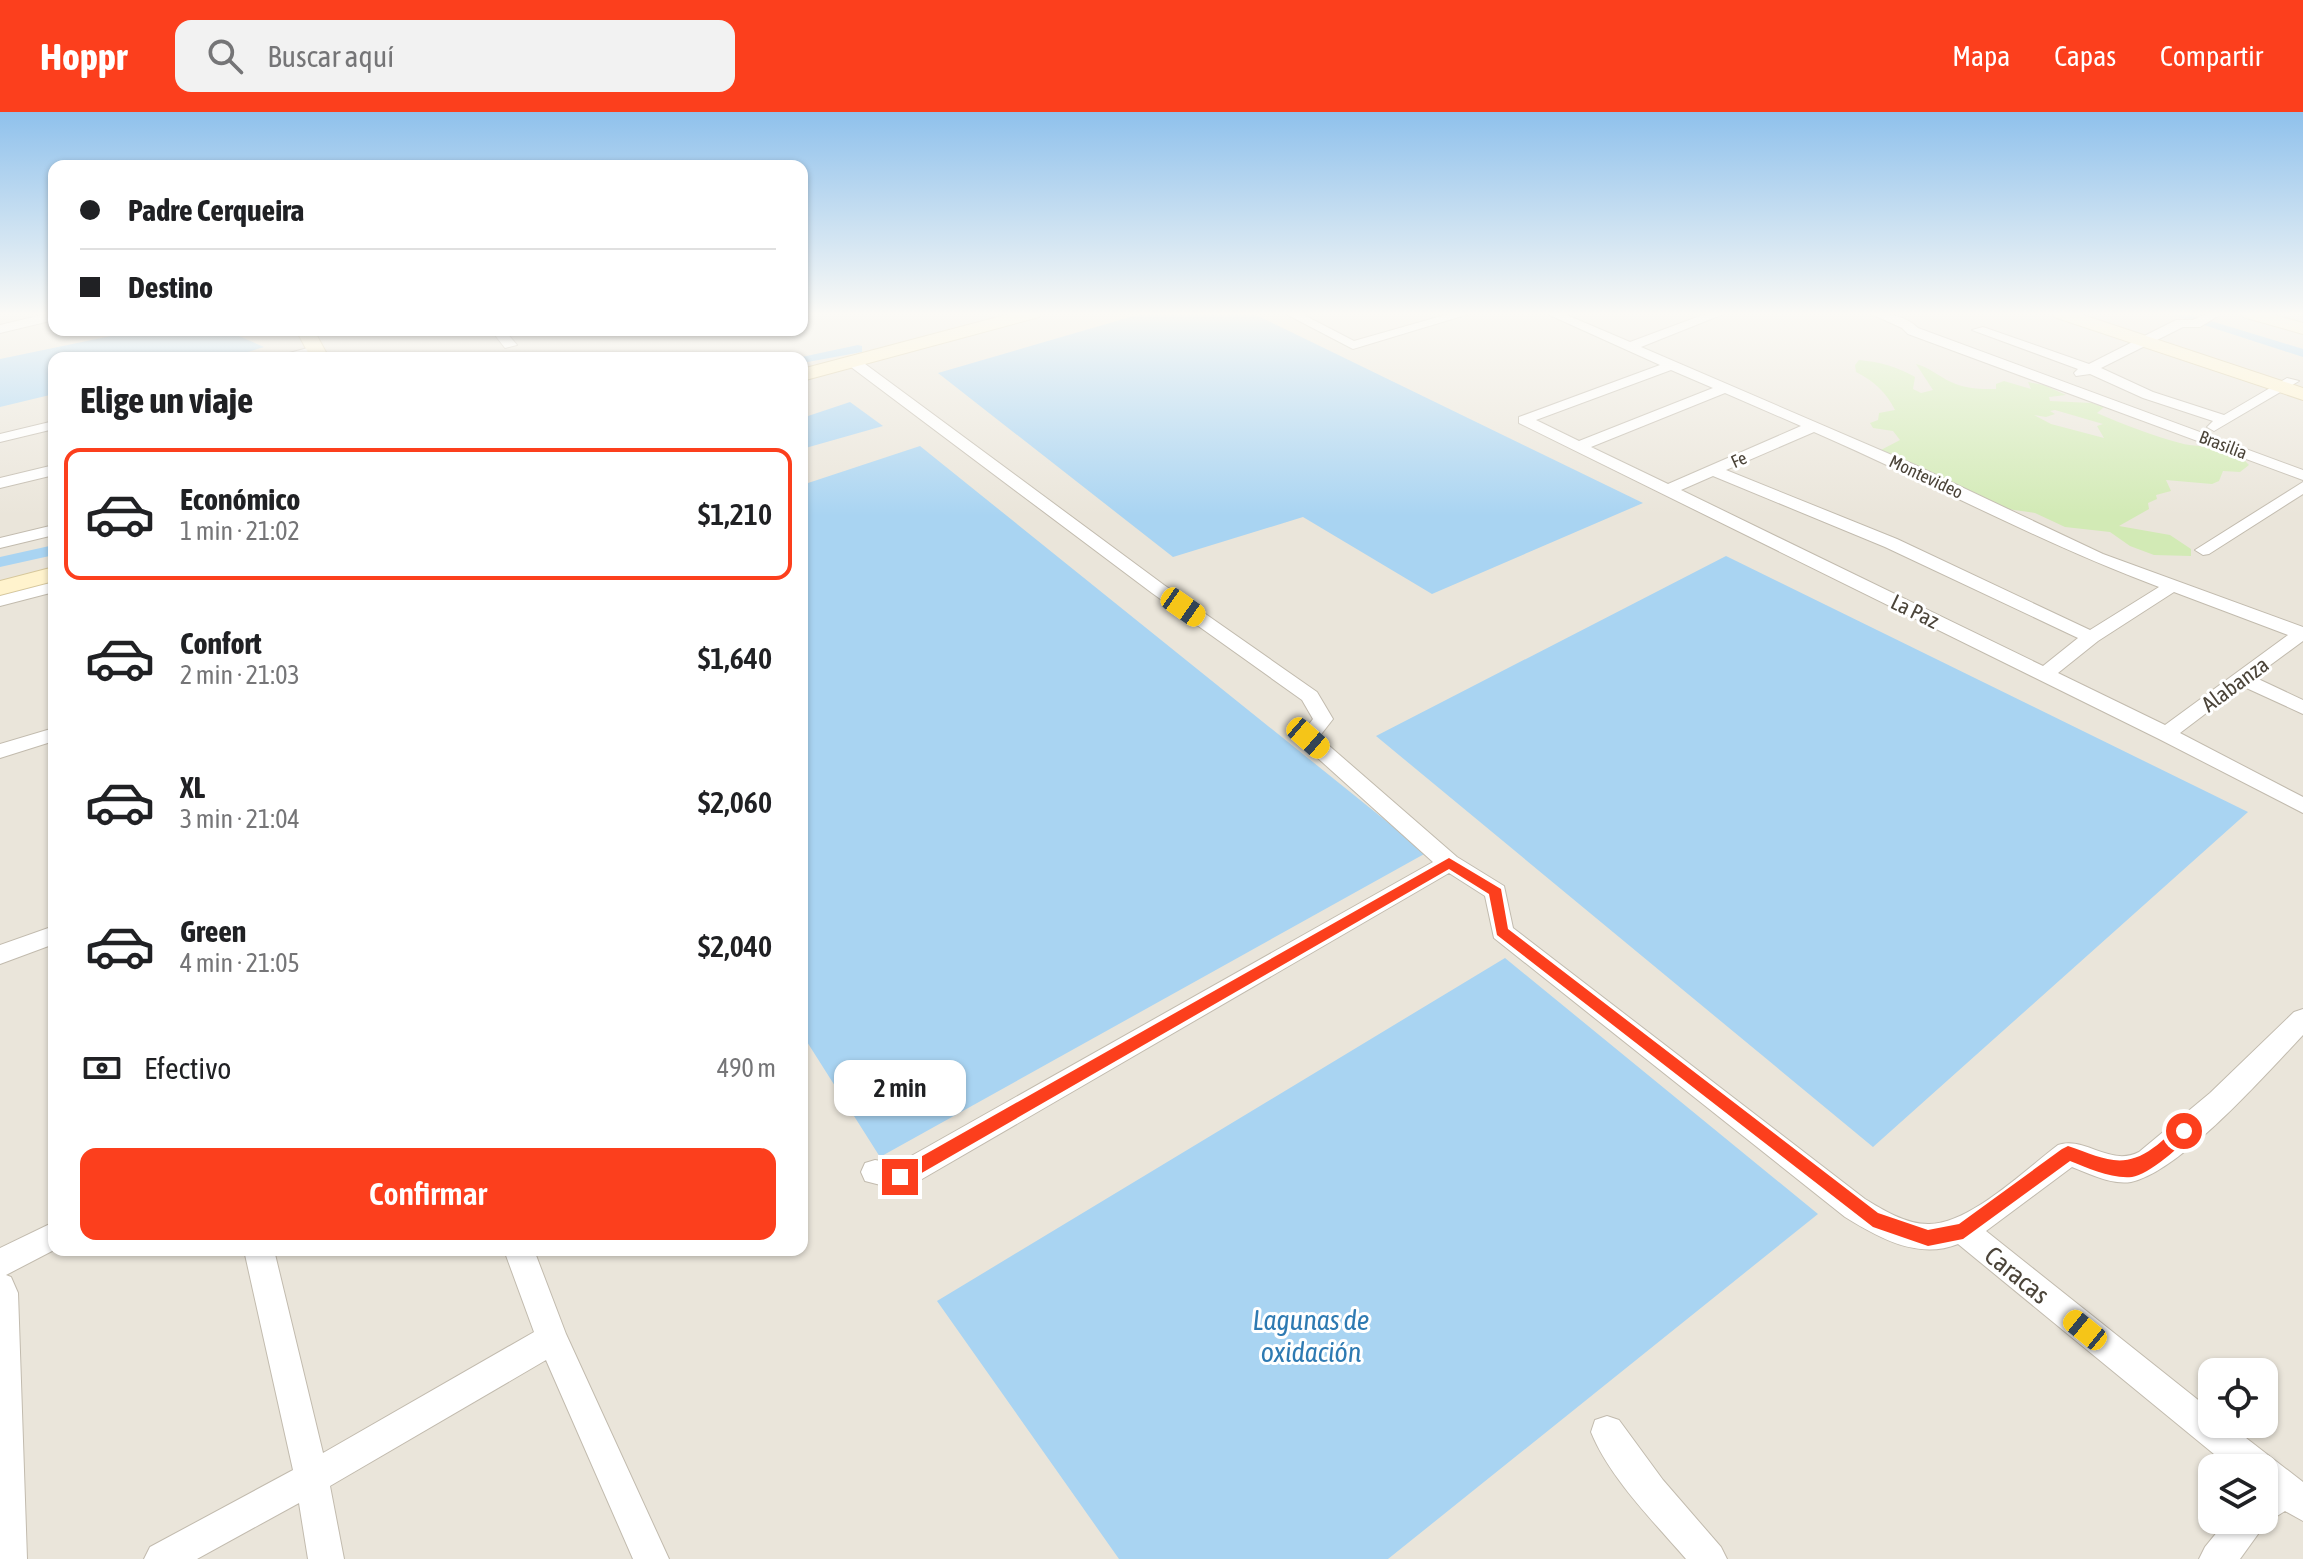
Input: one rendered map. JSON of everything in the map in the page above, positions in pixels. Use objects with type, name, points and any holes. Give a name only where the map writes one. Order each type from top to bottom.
[{"type":"main road","points":[[2275,381],[2295,387]]},
{"type":"main road","points":[[0,588],[48,576]]},
{"type":"street","name":"Caracas","points":[[878,381],[1158,589],[1310,696],[1323,719],[1308,738],[1449,863],[1496,892],[1502,932],[1873,1219],[1928,1238],[1963,1231],[2240,1454]]},
{"type":"street","name":"La Paz","points":[[1630,381],[1524,420],[2045,674],[2303,806]]},
{"type":"street","name":"Montevideo","points":[[1705,381],[1910,468],[2073,547],[2302,633]]},
{"type":"street","name":"Brasilia","points":[[2043,381],[2303,475]]},
{"type":"street","points":[[2055,385],[2065,381]]},
{"type":"street","points":[[2116,381],[2148,395],[2224,420]]},
{"type":"street","points":[[2200,436],[2224,420],[2295,387]]},
{"type":"street","points":[[1578,447],[1723,389]]},
{"type":"street","points":[[0,438],[48,426]]},
{"type":"street","name":"Fe","points":[[1666,491],[1812,427]]},
{"type":"street","points":[[0,483],[48,471]]},
{"type":"street","points":[[1715,471],[1891,543],[2091,637]]},
{"type":"street","points":[[2203,550],[2303,487]]},
{"type":"street","points":[[0,543],[48,531]]},
{"type":"street","points":[[2045,674],[2091,637],[2174,585]]},
{"type":"street","points":[[0,601],[48,589]]},
{"type":"street","name":"Alabanza","points":[[2166,734],[2302,633]]},
{"type":"street","points":[[2242,679],[2303,708]]},
{"type":"street","points":[[0,751],[48,736]]},
{"type":"street","points":[[875,1172],[900,1177],[1449,863]]},
{"type":"street","points":[[0,955],[48,937]]},
{"type":"street","points":[[1963,1231],[2068,1154],[2107,1166],[2132,1169],[2160,1153],[2303,1019]]},
{"type":"street","points":[[0,1263],[48,1238]]},
{"type":"street","points":[[260,1256],[312,1478],[326,1559]]},
{"type":"street","points":[[521,1256],[552,1339],[651,1559]]},
{"type":"street","points":[[0,1287],[3,1293],[9,1559]]},
{"type":"street","points":[[162,1559],[312,1478],[552,1339]]},
{"type":"street","points":[[1607,1432],[1651,1492],[1709,1559]]},
{"type":"street","points":[[2217,1559],[2238,1534]]},
{"type":"shaded area","points":[[0,381],[48,381],[48,1256],[808,1256],[808,381],[2303,381],[2303,1559],[0,1559]]},
{"type":"green space","points":[[1870,381],[1914,381],[1913,389],[1921,393],[1933,390],[1927,381],[1948,381],[1979,389],[1996,389],[1996,384],[2004,381],[2031,389],[2028,382],[2044,385],[2066,395],[2049,397],[2050,401],[2092,403],[2104,407],[2097,413],[2118,422],[2180,443],[2225,449],[2249,465],[2240,472],[2223,471],[2219,481],[2212,484],[2166,480],[2171,491],[2156,495],[2157,499],[2148,503],[2149,509],[2119,526],[2170,535],[2191,549],[2191,556],[2154,555],[2130,546],[2110,532],[2065,527],[2035,513],[2000,508],[1879,451],[1900,440],[1893,431],[1873,428],[1870,423],[1878,420],[1879,413],[1895,410]],"holes":[[[2055,410],[2103,424],[2097,426],[2104,438],[2051,424],[2034,415],[2046,417],[2055,414],[2050,411]]]},
{"type":"water","points":[[0,381],[48,381],[48,395],[0,407]]},
{"type":"water","points":[[948,381],[1391,381],[1643,503],[1432,594],[1303,517],[1173,557]]},
{"type":"water","points":[[850,402],[883,426],[808,447],[808,416]]},
{"type":"water","points":[[920,446],[1426,853],[880,1157],[808,1043],[808,483]]},
{"type":"water","points":[[1726,556],[2248,812],[1873,1147],[1376,736]]},
{"type":"water","name":"Lagunas de oxidación","points":[[1505,958],[1818,1214],[1388,1559],[1119,1559],[937,1301]]},
{"type":"waterway","points":[[0,562],[48,551]]},
{"type":"route","points":[[900,1177],[1449,863],[1496,892],[1502,932],[1873,1219],[1928,1238],[1963,1231],[2068,1154],[2107,1166],[2132,1169],[2160,1153],[2184,1131]]}]
